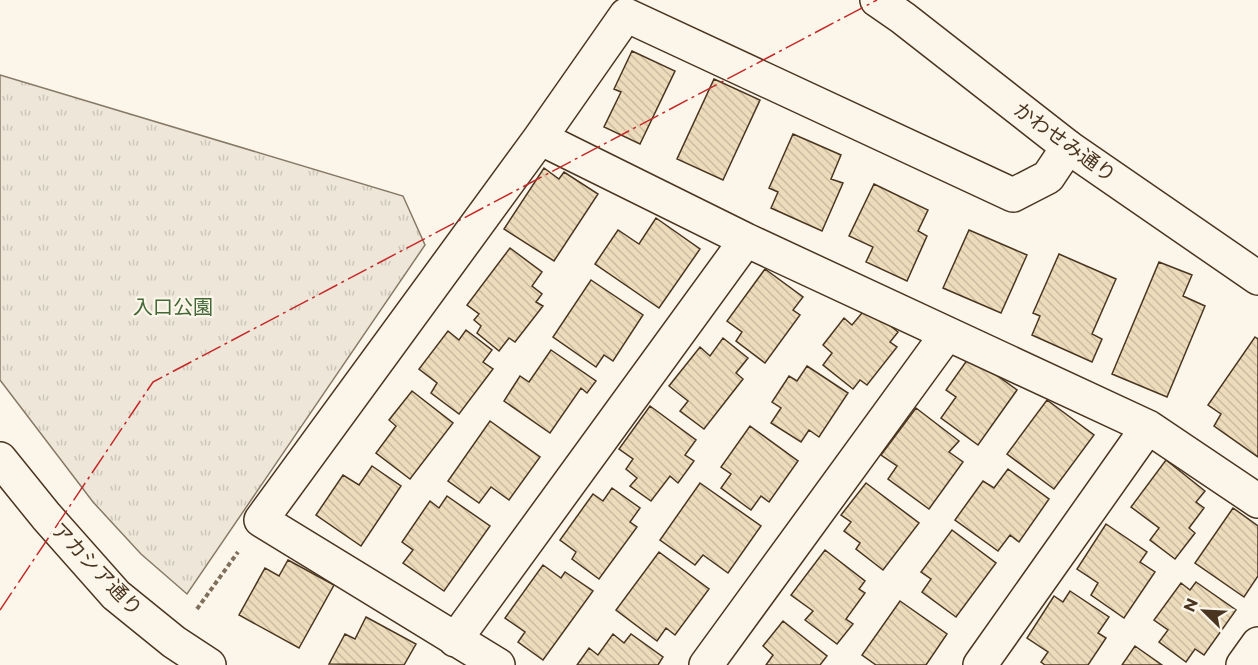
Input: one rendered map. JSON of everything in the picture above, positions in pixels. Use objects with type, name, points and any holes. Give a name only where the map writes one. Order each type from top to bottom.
[{"type":"street","name":"かわせみ通り","points":[[878,0],[1068,147],[1258,278]]},
{"type":"street","points":[[498,665],[261,520],[540,138],[626,15],[1012,195],[1048,177],[1068,147]]},
{"type":"street","points":[[540,138],[746,240],[1148,427],[1258,501]]},
{"type":"street","points":[[455,640],[746,240]]},
{"type":"street","points":[[706,665],[947,334]]},
{"type":"street","points":[[980,665],[1148,427]]},
{"type":"street","name":"アカシア通り","points":[[0,459],[45,516],[116,595],[174,642],[209,665]]},
{"type":"street","points":[[1243,665],[1258,644]]},
{"type":"path","points":[[174,642],[261,520]]},
{"type":"green space","name":"入口公園","points":[[0,75],[403,196],[425,245],[187,594],[141,554],[93,502],[0,380]]},
{"type":"building","points":[[632,51],[675,71],[640,144],[604,127],[621,92],[614,89]]},
{"type":"building","points":[[714,79],[760,100],[723,180],[677,159]]},
{"type":"building","points":[[793,134],[841,155],[831,179],[843,183],[822,231],[771,208],[778,192],[769,188]]},
{"type":"building","points":[[544,168],[559,179],[564,172],[598,194],[554,261],[504,229]]},
{"type":"building","points":[[874,184],[928,210],[918,231],[927,236],[907,281],[866,262],[873,247],[849,236]]},
{"type":"building","points":[[656,218],[700,249],[659,308],[595,264],[618,230],[639,244]]},
{"type":"building","points":[[969,230],[1027,255],[1001,313],[943,288]]},
{"type":"building","points":[[510,248],[542,272],[532,286],[542,294],[536,302],[543,306],[515,342],[509,338],[499,351],[477,333],[481,326],[474,320],[479,314],[467,305]]},
{"type":"building","points":[[1059,254],[1116,279],[1092,334],[1102,339],[1092,362],[1032,335],[1040,316],[1033,313]]},
{"type":"building","points":[[1159,262],[1192,275],[1183,296],[1205,306],[1167,397],[1112,374]]},
{"type":"building","points":[[765,269],[803,297],[793,310],[800,315],[765,363],[736,341],[742,332],[727,321]]},
{"type":"building","points":[[591,280],[643,315],[613,361],[604,355],[596,367],[553,337]]},
{"type":"building","points":[[867,307],[898,332],[890,342],[897,347],[867,385],[860,380],[853,389],[823,365],[832,353],[823,345],[844,318],[852,325]]},
{"type":"building","points":[[466,330],[492,350],[483,362],[493,369],[459,414],[431,393],[437,383],[419,369],[448,331],[459,340]]},
{"type":"building","points":[[1255,337],[1258,339],[1258,457],[1214,426],[1221,414],[1208,405]]},
{"type":"building","points":[[723,338],[748,358],[736,373],[743,379],[704,429],[680,411],[688,401],[669,386],[700,347],[710,356]]},
{"type":"building","points":[[551,350],[596,381],[587,393],[581,388],[550,433],[504,401],[520,376],[529,382]]},
{"type":"building","points":[[970,356],[1017,390],[978,445],[941,418],[956,397],[946,390]]},
{"type":"building","points":[[807,366],[848,393],[819,437],[809,430],[801,442],[771,423],[781,408],[772,402],[789,376],[797,381]]},
{"type":"building","points":[[412,391],[453,423],[410,479],[376,453],[396,426],[389,420]]},
{"type":"building","points":[[1047,400],[1094,435],[1054,489],[1007,454]]},
{"type":"building","points":[[650,406],[696,440],[685,455],[694,461],[678,483],[670,476],[651,501],[630,486],[637,478],[626,469],[633,459],[619,449]]},
{"type":"building","points":[[916,408],[959,441],[949,452],[963,462],[929,509],[888,479],[897,466],[881,455]]},
{"type":"building","points":[[490,421],[540,457],[509,500],[491,487],[479,503],[448,481]]},
{"type":"building","points":[[750,426],[798,461],[769,502],[761,496],[751,510],[721,488],[731,474],[721,467]]},
{"type":"building","points":[[1166,460],[1205,491],[1196,502],[1204,508],[1189,528],[1195,533],[1175,559],[1150,540],[1159,528],[1131,507]]},
{"type":"building","points":[[372,466],[401,486],[361,546],[316,515],[343,475],[359,485]]},
{"type":"building","points":[[1008,469],[1049,499],[1019,542],[1010,535],[998,551],[955,520],[983,481],[994,488]]},
{"type":"building","points":[[700,483],[761,526],[728,573],[703,555],[695,565],[660,540]]},
{"type":"building","points":[[866,483],[919,523],[883,570],[856,549],[860,543],[844,531],[851,522],[841,515]]},
{"type":"building","points":[[612,488],[640,508],[630,522],[637,527],[599,579],[572,559],[576,552],[560,540],[593,494],[603,501]]},
{"type":"building","points":[[447,496],[490,526],[444,591],[403,563],[413,550],[402,542],[430,501],[439,508]]},
{"type":"building","points":[[1233,508],[1258,526],[1258,576],[1244,597],[1195,563]]},
{"type":"building","points":[[1106,524],[1147,552],[1140,562],[1155,572],[1124,618],[1091,595],[1098,583],[1077,569]]},
{"type":"building","points":[[952,530],[996,563],[956,617],[922,592],[931,579],[921,572]]},
{"type":"building","points":[[825,550],[865,581],[859,589],[865,593],[846,619],[853,624],[837,644],[805,620],[813,611],[791,595]]},
{"type":"building","points":[[659,552],[709,589],[675,635],[666,628],[657,641],[616,610]]},
{"type":"building","points":[[288,560],[334,585],[299,648],[239,615],[265,568],[279,576]]},
{"type":"building","points":[[543,565],[561,578],[565,572],[593,591],[543,660],[518,642],[525,632],[505,618]]},
{"type":"building","points":[[1196,582],[1236,610],[1204,655],[1195,649],[1186,662],[1159,642],[1168,630],[1154,620],[1181,583],[1190,590]]},
{"type":"building","points":[[1070,591],[1109,617],[1098,633],[1106,638],[1088,665],[1045,665],[1041,662],[1048,652],[1027,638],[1054,596],[1063,602]]},
{"type":"building","points":[[900,601],[947,634],[926,665],[876,665],[862,655]]},
{"type":"building","points":[[366,617],[416,644],[404,665],[329,664],[345,634],[355,639]]},
{"type":"building","points":[[783,621],[827,656],[820,665],[766,665],[773,655],[763,646]]},
{"type":"building","points":[[613,634],[624,643],[631,634],[663,657],[658,665],[577,665],[589,648],[598,655]]},
{"type":"building","points":[[1135,646],[1162,665],[1122,665]]},
{"type":"power","points":[[0,610],[153,382],[877,0]]}]
